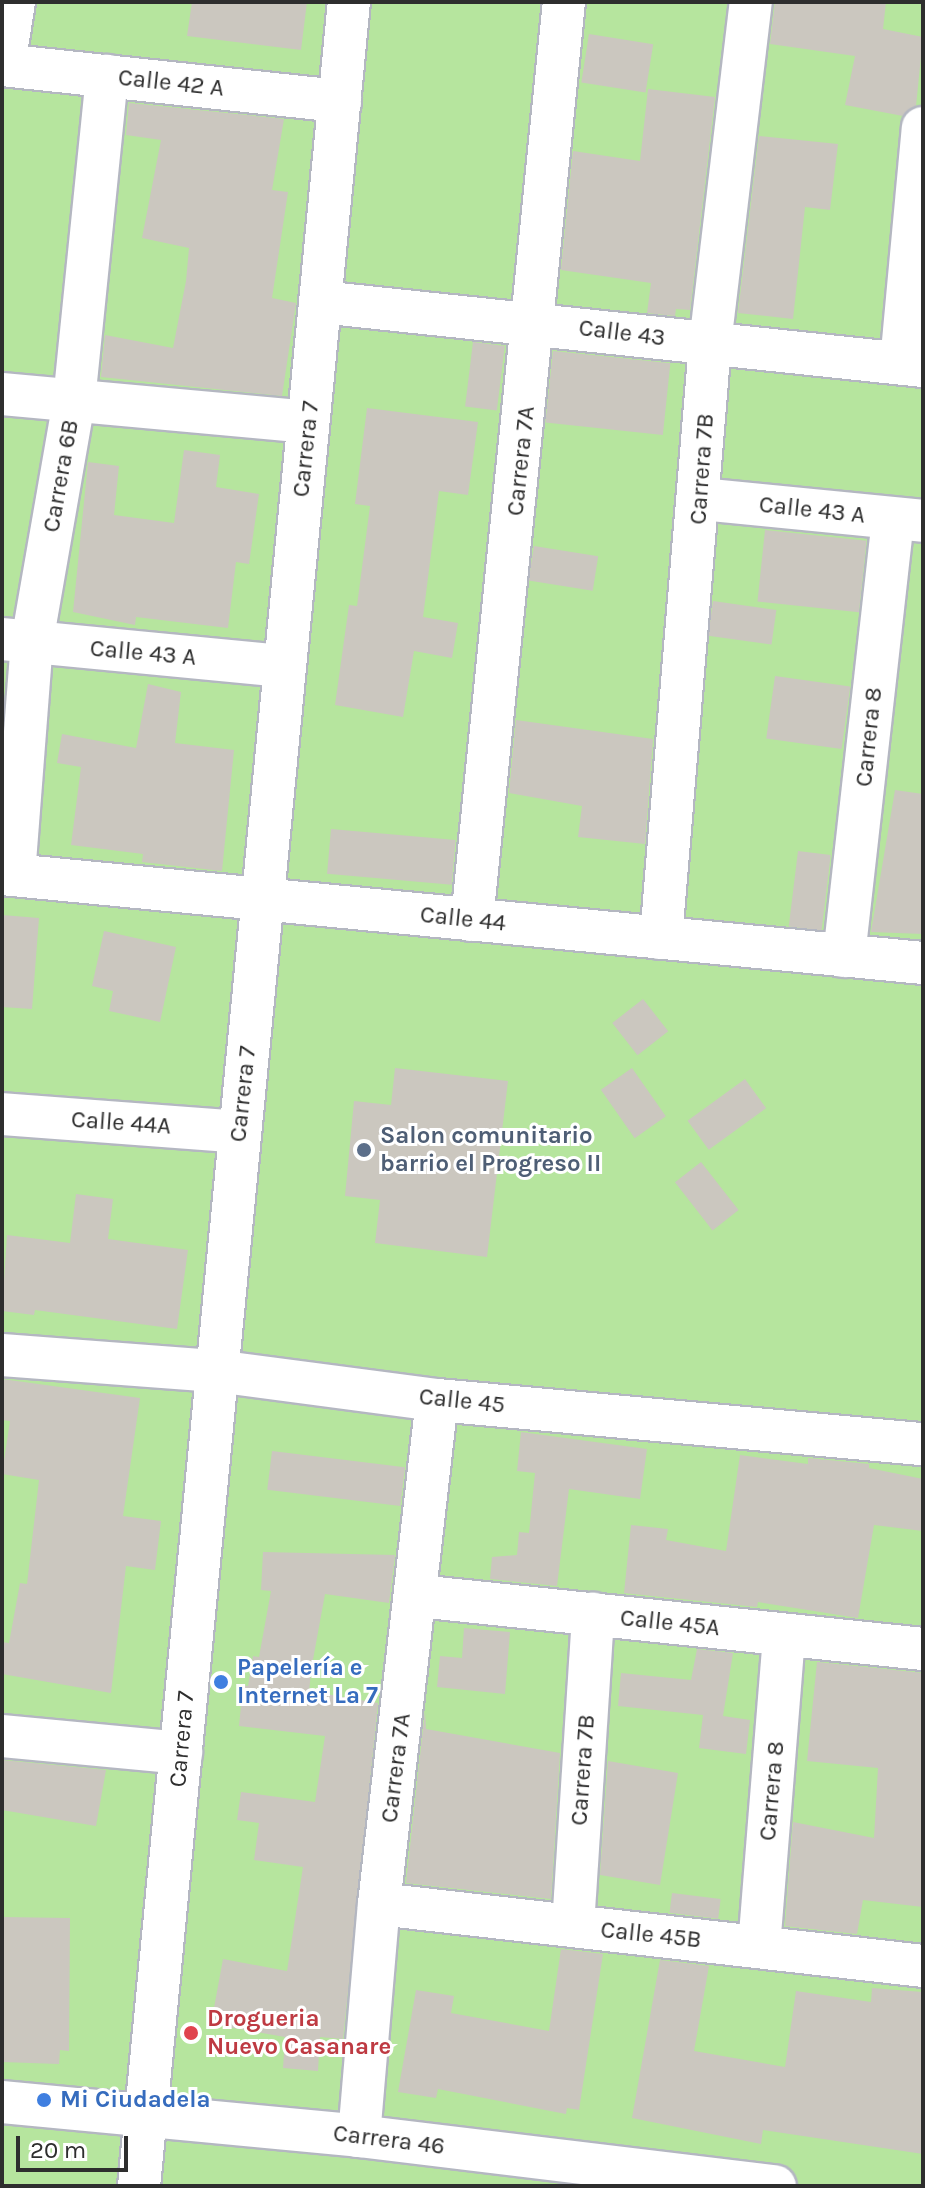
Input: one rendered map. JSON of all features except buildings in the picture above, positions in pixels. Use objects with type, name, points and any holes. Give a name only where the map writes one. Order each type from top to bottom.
[{"type":"street","points":[[3,65],[14,2]]},
{"type":"street","name":"Carrera 7","points":[[139,2186],[349,2]]},
{"type":"street","name":"Carrera 7A","points":[[472,920],[535,322],[564,2]]},
{"type":"street","name":"Carrera 7B","points":[[661,938],[700,499],[710,344],[751,2]]},
{"type":"street","name":"Calle 42 A","points":[[3,65],[340,101]]},
{"type":"street","name":"Carrera 6B","points":[[8,875],[17,641],[74,401],[107,76]]},
{"type":"street","points":[[912,364],[923,128]]},
{"type":"street","name":"Calle 43","points":[[320,302],[535,322],[710,344],[912,364]]},
{"type":"street","points":[[2,394],[308,422]]},
{"type":"street","name":"Calle 43 A","points":[[700,499],[908,520]]},
{"type":"street","name":"Carrera 8","points":[[844,956],[908,520]]},
{"type":"street","name":"Calle 43 A","points":[[17,641],[284,666]]},
{"type":"street","name":"Calle 44","points":[[8,875],[923,963]]},
{"type":"street","name":"Calle 44A","points":[[2,1114],[239,1132]]},
{"type":"street","name":"Calle 45","points":[[2,1355],[216,1371],[437,1400],[923,1444]]},
{"type":"street","name":"Carrera 7A","points":[[359,2136],[379,1904],[418,1596],[437,1400]]},
{"type":"street","name":"Calle 45A","points":[[418,1596],[923,1649]]},
{"type":"street","name":"Carrera 7B","points":[[573,1926],[593,1614]]},
{"type":"street","name":"Carrera 8","points":[[759,1947],[784,1635]]},
{"type":"street","points":[[2,1736],[181,1753]]},
{"type":"street","name":"Calle 45B","points":[[379,1904],[923,1966]]},
{"type":"street","name":"Carrera 46","points":[[2,2102],[359,2136],[775,2186]]},
{"type":"green space","points":[[2,2],[923,2],[923,2186],[2,2186]]},
{"type":"place","name":"Salon comunitario barrio el Progreso II","points":[[364,1150]]},
{"type":"place","name":"Papelería e Internet La 7","points":[[221,1682]]},
{"type":"place","name":"Drogueria Nuevo Casanare","points":[[191,2033]]},
{"type":"place","name":"Mi Ciudadela","points":[[44,2100]]}]
